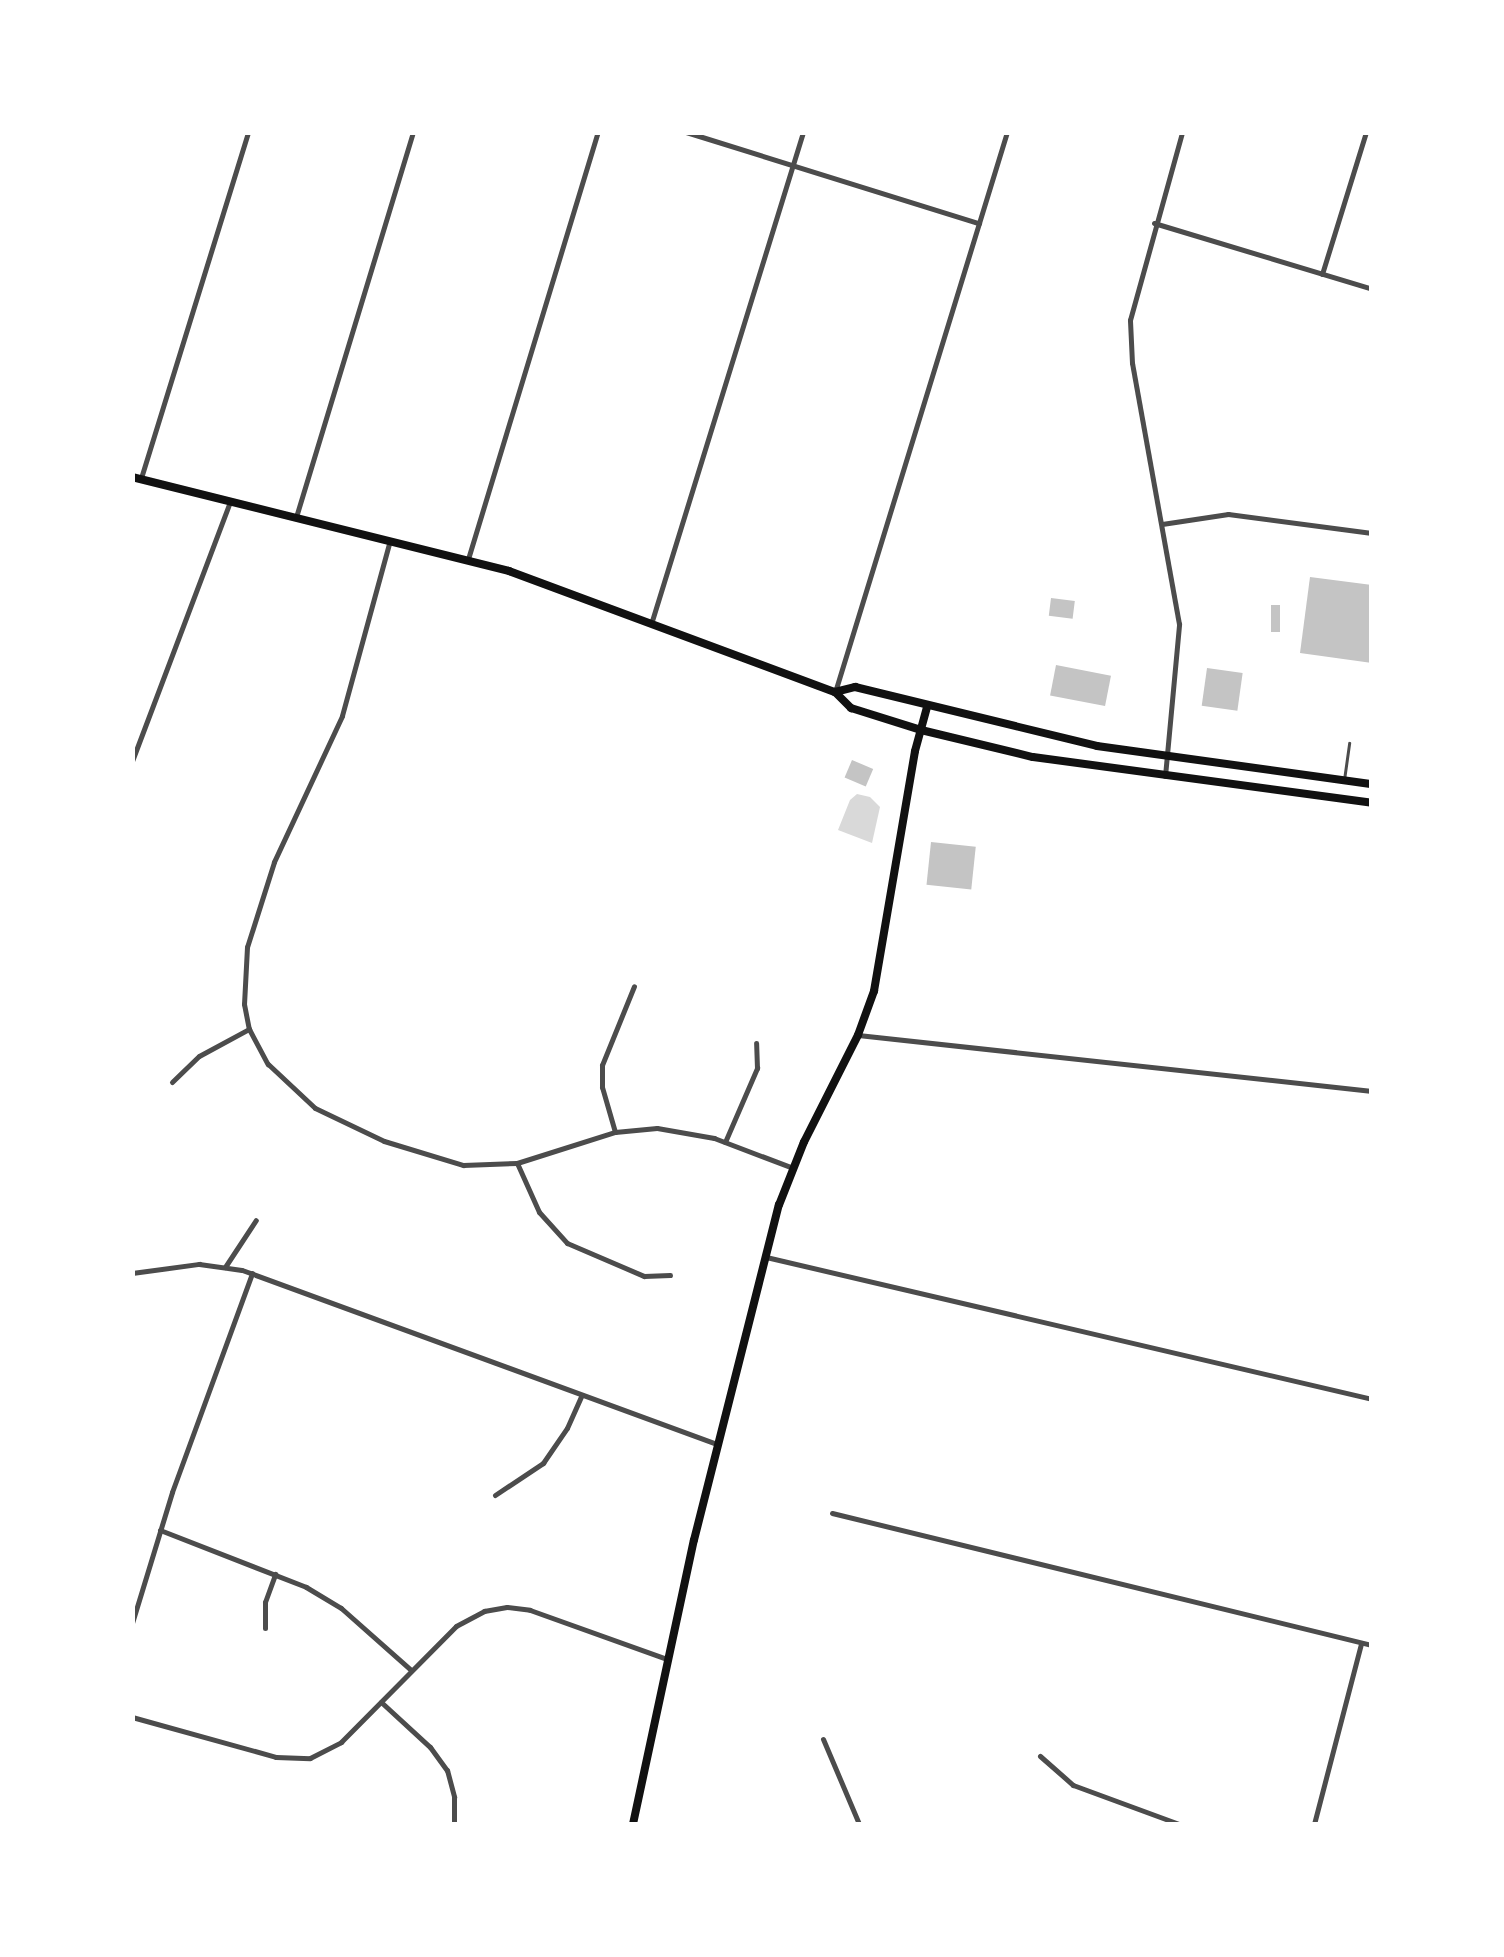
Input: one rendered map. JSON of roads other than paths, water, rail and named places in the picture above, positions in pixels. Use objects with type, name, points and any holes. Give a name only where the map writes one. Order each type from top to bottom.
[{"type":"main road","points":[[137,478],[468,559],[560,588],[835,692],[851,708],[921,730],[1033,757],[1372,803]]},
{"type":"main road","points":[[835,692],[855,687],[927,707],[1168,758],[1372,784]]},
{"type":"main road","points":[[633,1824],[717,1444],[765,1257],[793,1168],[858,1035],[884,952],[927,707]]},
{"type":"street","points":[[137,478],[248,132]]},
{"type":"street","points":[[296,518],[413,132]]},
{"type":"street","points":[[468,559],[598,132]]},
{"type":"street","points":[[686,132],[979,223]]},
{"type":"street","points":[[651,624],[803,132]]},
{"type":"street","points":[[835,692],[1007,132]]},
{"type":"street","points":[[1165,776],[1179,624],[1130,344],[1134,301],[1182,132]]},
{"type":"street","points":[[1322,274],[1366,132]]},
{"type":"street","points":[[1154,223],[1372,289]]},
{"type":"street","points":[[132,761],[230,502]]},
{"type":"street","points":[[1162,524],[1228,514],[1372,532]]},
{"type":"street","points":[[390,540],[342,716],[274,862],[253,923],[242,987],[250,1029],[279,1078],[314,1108],[384,1142],[444,1161],[482,1166],[517,1163],[614,1132],[678,1129],[793,1168]]},
{"type":"street","points":[[614,1132],[602,1086],[602,1066],[634,986]]},
{"type":"street","points":[[172,1082],[199,1056],[250,1029]]},
{"type":"street","points":[[858,1035],[1372,1091]]},
{"type":"street","points":[[725,1142],[757,1068],[756,1042]]},
{"type":"street","points":[[517,1163],[539,1212],[568,1243],[644,1276],[670,1275]]},
{"type":"street","points":[[225,1266],[256,1220]]},
{"type":"street","points":[[765,1257],[1372,1399]]},
{"type":"street","points":[[132,1273],[180,1264],[225,1266],[717,1444]]},
{"type":"street","points":[[132,1623],[160,1530],[252,1274]]},
{"type":"street","points":[[495,1494],[543,1462],[567,1428],[582,1395]]},
{"type":"street","points":[[832,1513],[1372,1645]]},
{"type":"street","points":[[160,1530],[275,1574],[341,1608],[411,1670]]},
{"type":"street","points":[[265,1628],[265,1602],[275,1574]]},
{"type":"street","points":[[132,1717],[295,1760],[331,1750],[456,1626],[507,1606],[530,1610],[667,1659]]},
{"type":"street","points":[[1314,1824],[1361,1642]]},
{"type":"street","points":[[382,1702],[430,1747],[447,1770],[454,1796],[454,1824]]},
{"type":"street","points":[[824,1739],[860,1824]]},
{"type":"street","points":[[1040,1756],[1073,1785],[1179,1824]]},
{"type":"lane","points":[[1344,781],[1349,743]]}]
